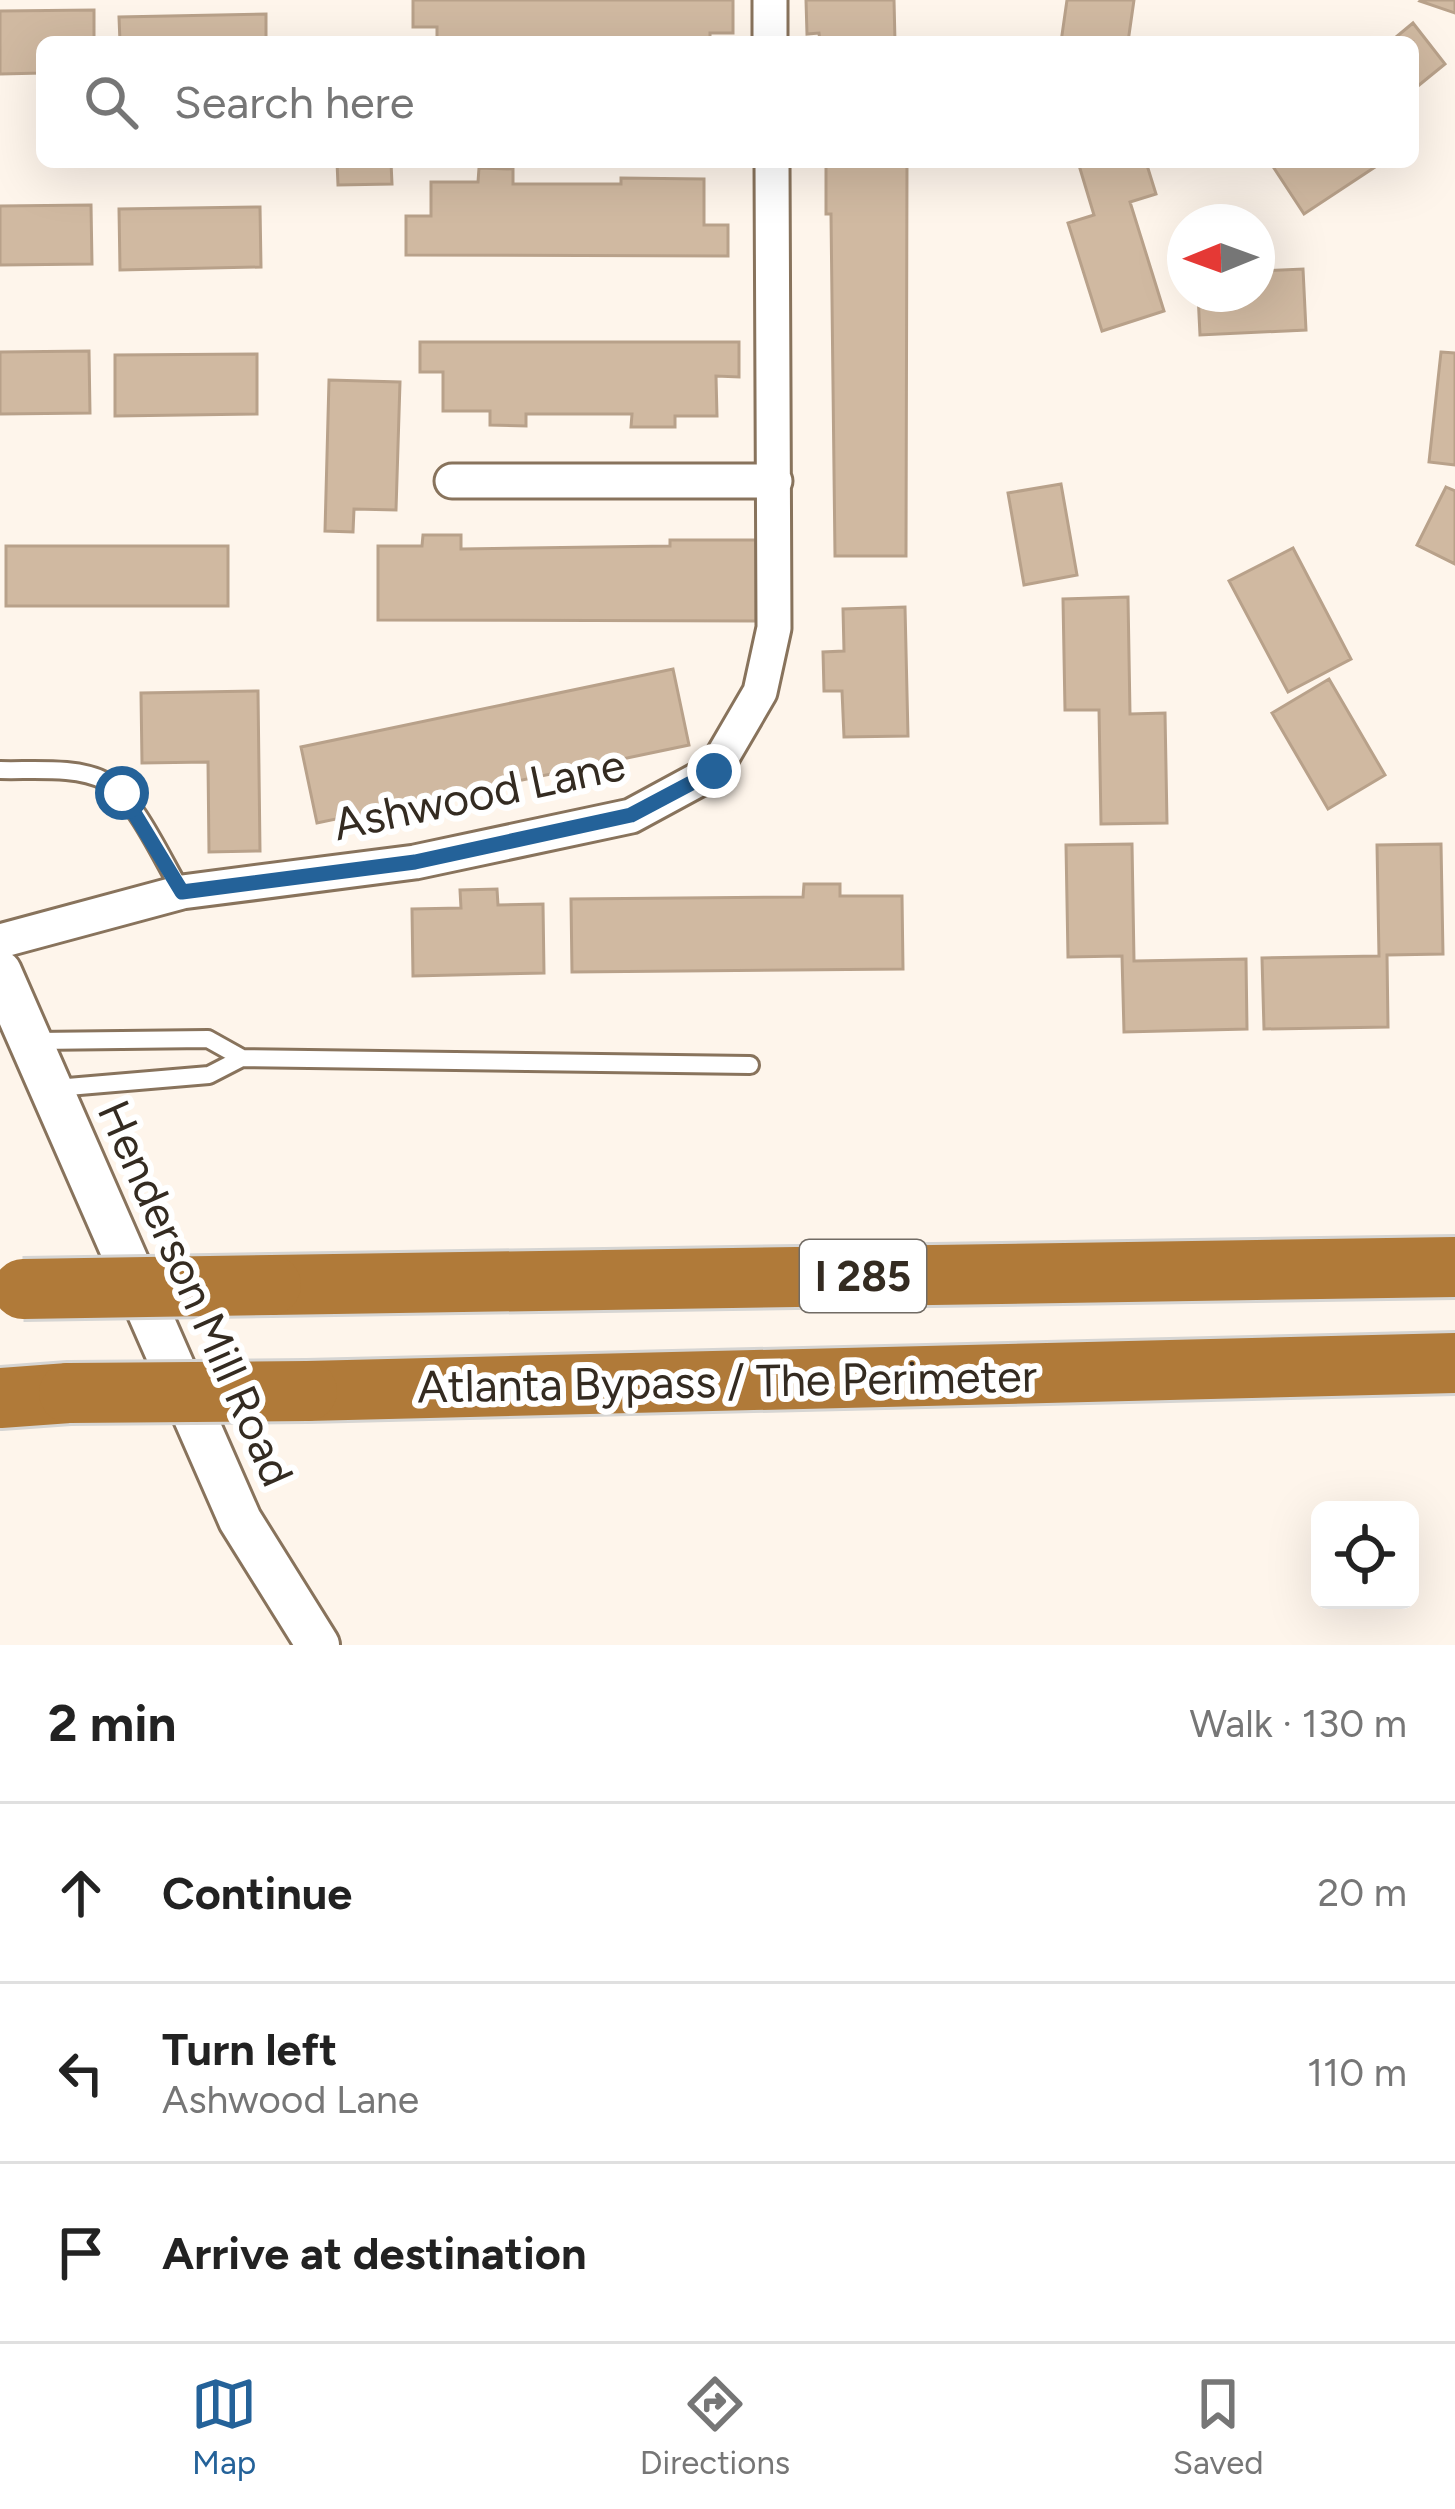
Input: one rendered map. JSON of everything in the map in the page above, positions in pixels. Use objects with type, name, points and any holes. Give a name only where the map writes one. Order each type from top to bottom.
[{"type":"highway","name":"I 285","points":[[8,1289],[1455,1267]]},
{"type":"highway","name":"Atlanta Bypass / The Perimeter","points":[[0,1398],[1455,1363]]},
{"type":"street","points":[[770,0],[770,36]]},
{"type":"street","name":"Ashwood Lane","points":[[0,941],[182,892],[415,862],[631,815],[714,771],[760,692],[774,628],[772,168]]},
{"type":"street","points":[[452,481],[775,481]]},
{"type":"street","name":"Henderson Mill Road","points":[[3,987],[240,1520],[318,1645]]},
{"type":"lane","points":[[0,770],[103,779],[122,793],[182,892]]},
{"type":"lane","points":[[29,1041],[208,1039],[242,1058],[750,1065]]},
{"type":"lane","points":[[49,1088],[208,1076],[242,1058]]},
{"type":"building","points":[[413,0],[733,0],[733,33],[710,36],[437,36],[437,27],[413,27]]},
{"type":"building","points":[[806,0],[894,0],[895,36],[807,34]]},
{"type":"building","points":[[1067,0],[1134,0],[1129,36],[1062,36]]},
{"type":"building","points":[[1421,0],[1455,0],[1455,13],[1420,1]]},
{"type":"building","points":[[94,10],[94,36],[36,36],[36,73],[0,74],[0,11]]},
{"type":"building","points":[[266,14],[266,36],[120,36],[119,17]]},
{"type":"building","points":[[1413,23],[1445,64],[1419,85],[1419,36],[1397,36]]},
{"type":"building","points":[[337,168],[391,168],[392,184],[338,185]]},
{"type":"building","points":[[479,168],[513,169],[513,184],[704,179],[704,225],[728,225],[728,256],[406,255],[406,216],[431,216],[431,182],[478,182]]},
{"type":"building","points":[[826,168],[907,168],[906,556],[835,556],[831,214],[826,214]]},
{"type":"building","points":[[1080,168],[1148,168],[1156,194],[1130,202],[1164,311],[1102,331],[1068,223],[1094,215]]},
{"type":"building","points":[[1274,168],[1373,168],[1304,214]]},
{"type":"building","points":[[91,205],[92,264],[0,265],[0,206]]},
{"type":"building","points":[[260,207],[261,267],[120,270],[119,209]]},
{"type":"building","points":[[1303,269],[1306,330],[1200,335],[1199,312],[1275,312],[1275,270]]},
{"type":"building","points":[[420,342],[739,342],[739,377],[716,376],[717,416],[675,416],[675,427],[631,427],[632,414],[526,414],[526,426],[490,425],[490,411],[443,411],[443,372],[420,372]]},
{"type":"building","points":[[89,351],[90,413],[0,414],[0,352]]},
{"type":"building","points":[[1441,352],[1455,353],[1455,465],[1429,462]]},
{"type":"building","points":[[257,354],[257,414],[115,416],[115,355]]},
{"type":"building","points":[[329,380],[400,382],[396,510],[354,509],[353,532],[325,531]]},
{"type":"building","points":[[1061,484],[1077,575],[1024,585],[1008,493]]},
{"type":"building","points":[[1446,487],[1455,491],[1455,564],[1417,545]]},
{"type":"building","points":[[423,535],[461,535],[461,549],[756,540],[756,621],[378,620],[378,546],[422,546]]},
{"type":"building","points":[[6,546],[228,546],[228,606],[6,606]]},
{"type":"building","points":[[1293,548],[1351,659],[1288,692],[1229,581]]},
{"type":"building","points":[[1128,597],[1130,714],[1165,713],[1167,823],[1101,824],[1099,710],[1065,710],[1063,599]]},
{"type":"building","points":[[905,607],[908,736],[844,737],[842,691],[824,691],[823,652],[844,651],[843,609]]},
{"type":"building","points":[[673,669],[689,745],[317,823],[301,747]]},
{"type":"building","points":[[1329,679],[1385,775],[1328,809],[1272,713]]},
{"type":"building","points":[[258,691],[260,851],[209,852],[208,762],[142,763],[141,693]]},
{"type":"building","points":[[1132,844],[1134,961],[1246,959],[1247,1029],[1124,1032],[1122,956],[1068,957],[1066,845]]},
{"type":"building","points":[[1441,844],[1443,954],[1387,955],[1388,1027],[1264,1029],[1262,958],[1379,956],[1377,845]]},
{"type":"building","points":[[804,884],[840,884],[840,896],[902,896],[903,969],[572,972],[571,899],[803,897]]},
{"type":"building","points":[[497,889],[498,905],[543,904],[544,973],[413,976],[412,909],[461,908],[460,890]]},
{"type":"route","points":[[122,793],[182,892],[415,862],[631,815],[714,771]]}]
